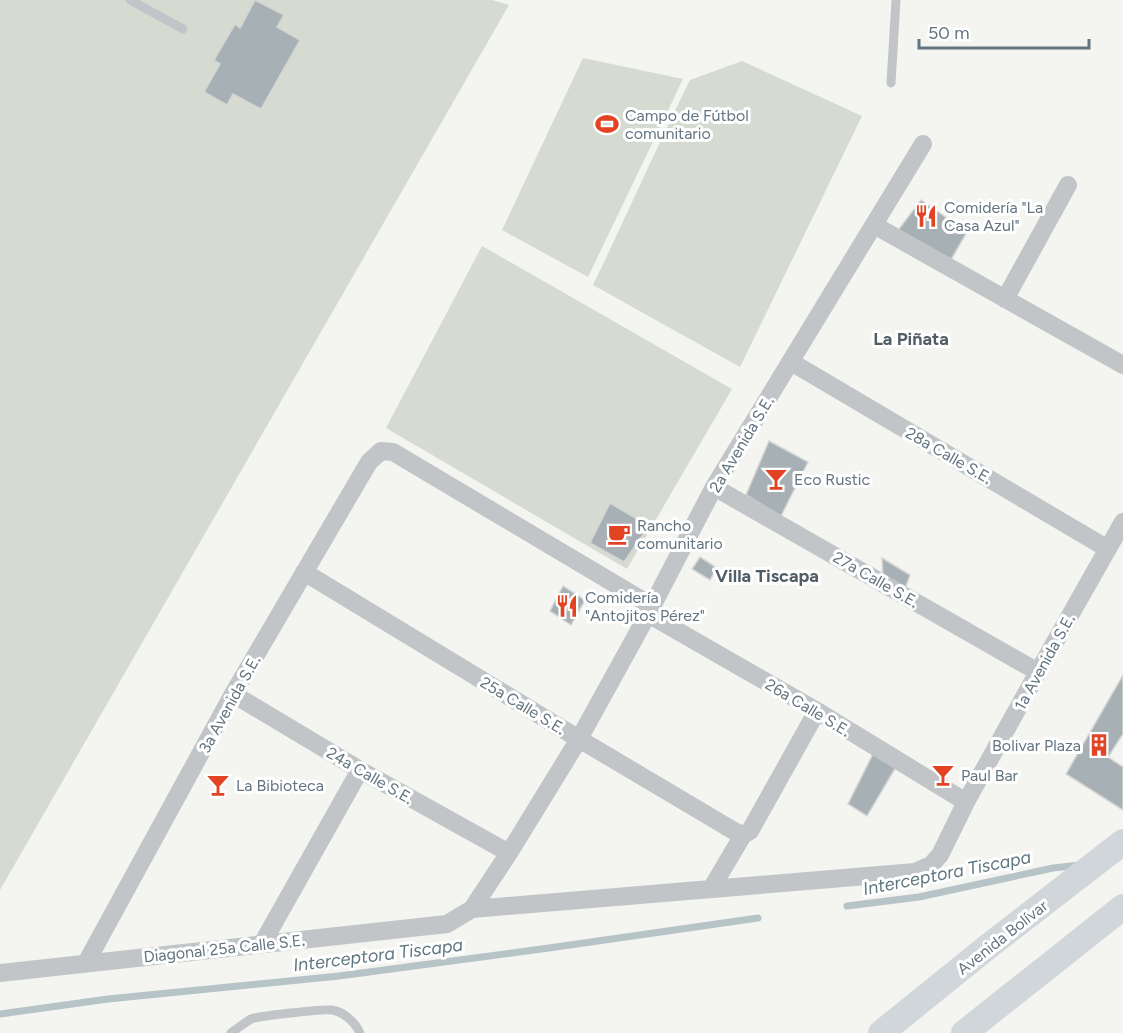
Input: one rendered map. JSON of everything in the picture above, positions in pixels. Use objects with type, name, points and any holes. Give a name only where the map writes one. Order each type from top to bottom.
[{"type":"main road","name":"Avenida Bolívar","points":[[881,1033],[1123,842]]},
{"type":"main road","points":[[964,1033],[1123,907]]},
{"type":"main road","points":[[909,1033],[931,993]]},
{"type":"street","name":"2a Avenida S.E.","points":[[447,924],[472,909],[579,739],[714,487],[923,144]]},
{"type":"street","points":[[1005,299],[1068,185]]},
{"type":"street","points":[[874,225],[1123,365]]},
{"type":"street","name":"28a Calle S.E.","points":[[791,362],[1107,549]]},
{"type":"street","name":"3a Avenida S.E.","points":[[86,963],[233,694],[369,462],[381,451]]},
{"type":"street","name":"26a Calle S.E.","points":[[381,451],[393,452],[966,802]]},
{"type":"street","name":"27a Calle S.E.","points":[[714,487],[1038,672]]},
{"type":"street","name":"1a Avenida S.E.","points":[[711,889],[915,872],[931,866],[940,855],[966,802],[1123,522]]},
{"type":"street","name":"25a Calle S.E.","points":[[304,572],[579,739],[734,831],[743,834]]},
{"type":"street","name":"24a Calle S.E.","points":[[233,694],[360,770],[508,853]]},
{"type":"street","points":[[472,909],[711,889],[743,834],[750,831],[817,711]]},
{"type":"street","points":[[262,944],[360,770]]},
{"type":"street","name":"Diagonal 25a Calle S.E.","points":[[0,973],[447,924]]},
{"type":"lane","points":[[130,0],[183,29]]},
{"type":"lane","points":[[891,83],[896,0]]},
{"type":"lane","points":[[231,1033],[252,1018],[333,1010],[349,1018],[360,1033]]},
{"type":"shaded area","points":[[0,0],[492,0],[509,5],[0,890]]},
{"type":"shaded area","name":"Campo de Fútbol comunitario","points":[[583,58],[683,79],[588,277],[502,230]]},
{"type":"shaded area","points":[[742,61],[862,116],[740,367],[593,285],[690,80]]},
{"type":"shaded area","points":[[482,246],[732,389],[627,569],[386,428]]},
{"type":"building","points":[[255,0],[284,15],[277,27],[300,40],[261,109],[233,94],[227,105],[204,92],[220,64],[214,60],[235,24],[240,28]]},
{"type":"building","name":"Comidería \"La Casa Azul\"","points":[[921,200],[967,232],[949,263],[896,233]]},
{"type":"building","name":"Eco Rustic","points":[[769,441],[808,462],[781,516],[746,495]]},
{"type":"building","name":"Rancho comunitario","points":[[610,503],[649,526],[624,562],[590,543]]},
{"type":"building","points":[[700,557],[717,568],[710,580],[692,569]]},
{"type":"building","points":[[882,558],[910,575],[905,589],[883,576]]},
{"type":"building","name":"Comidería \"Antojitos Pérez\"","points":[[563,586],[585,600],[571,625],[550,611]]},
{"type":"building","name":"Bolivar Plaza","points":[[1123,675],[1123,734],[1108,757],[1123,767],[1123,810],[1066,774]]},
{"type":"building","points":[[873,754],[896,767],[867,816],[848,804]]},
{"type":"waterway","name":"Interceptora Tiscapa","points":[[847,906],[919,897],[1053,868],[1080,865]]},
{"type":"waterway","name":"Interceptora Tiscapa","points":[[0,1014],[108,999],[339,976],[758,918]]},
{"type":"place","name":"Campo de Fútbol comunitario","points":[[607,124]]},
{"type":"place","name":"Comidería \"La Casa Azul\"","points":[[926,216]]},
{"type":"place","name":"Eco Rustic","points":[[776,479]]},
{"type":"place","name":"Rancho comunitario","points":[[619,534]]},
{"type":"place","name":"Comidería \"Antojitos Pérez\"","points":[[567,606]]},
{"type":"place","name":"Bolivar Plaza","points":[[1099,745]]},
{"type":"place","name":"Paul Bar","points":[[943,775]]},
{"type":"place","name":"La Bibioteca","points":[[218,785]]},
{"type":"district","name":"La Piñata","points":[[911,339]]},
{"type":"district","name":"Villa Tiscapa","points":[[767,576]]}]
